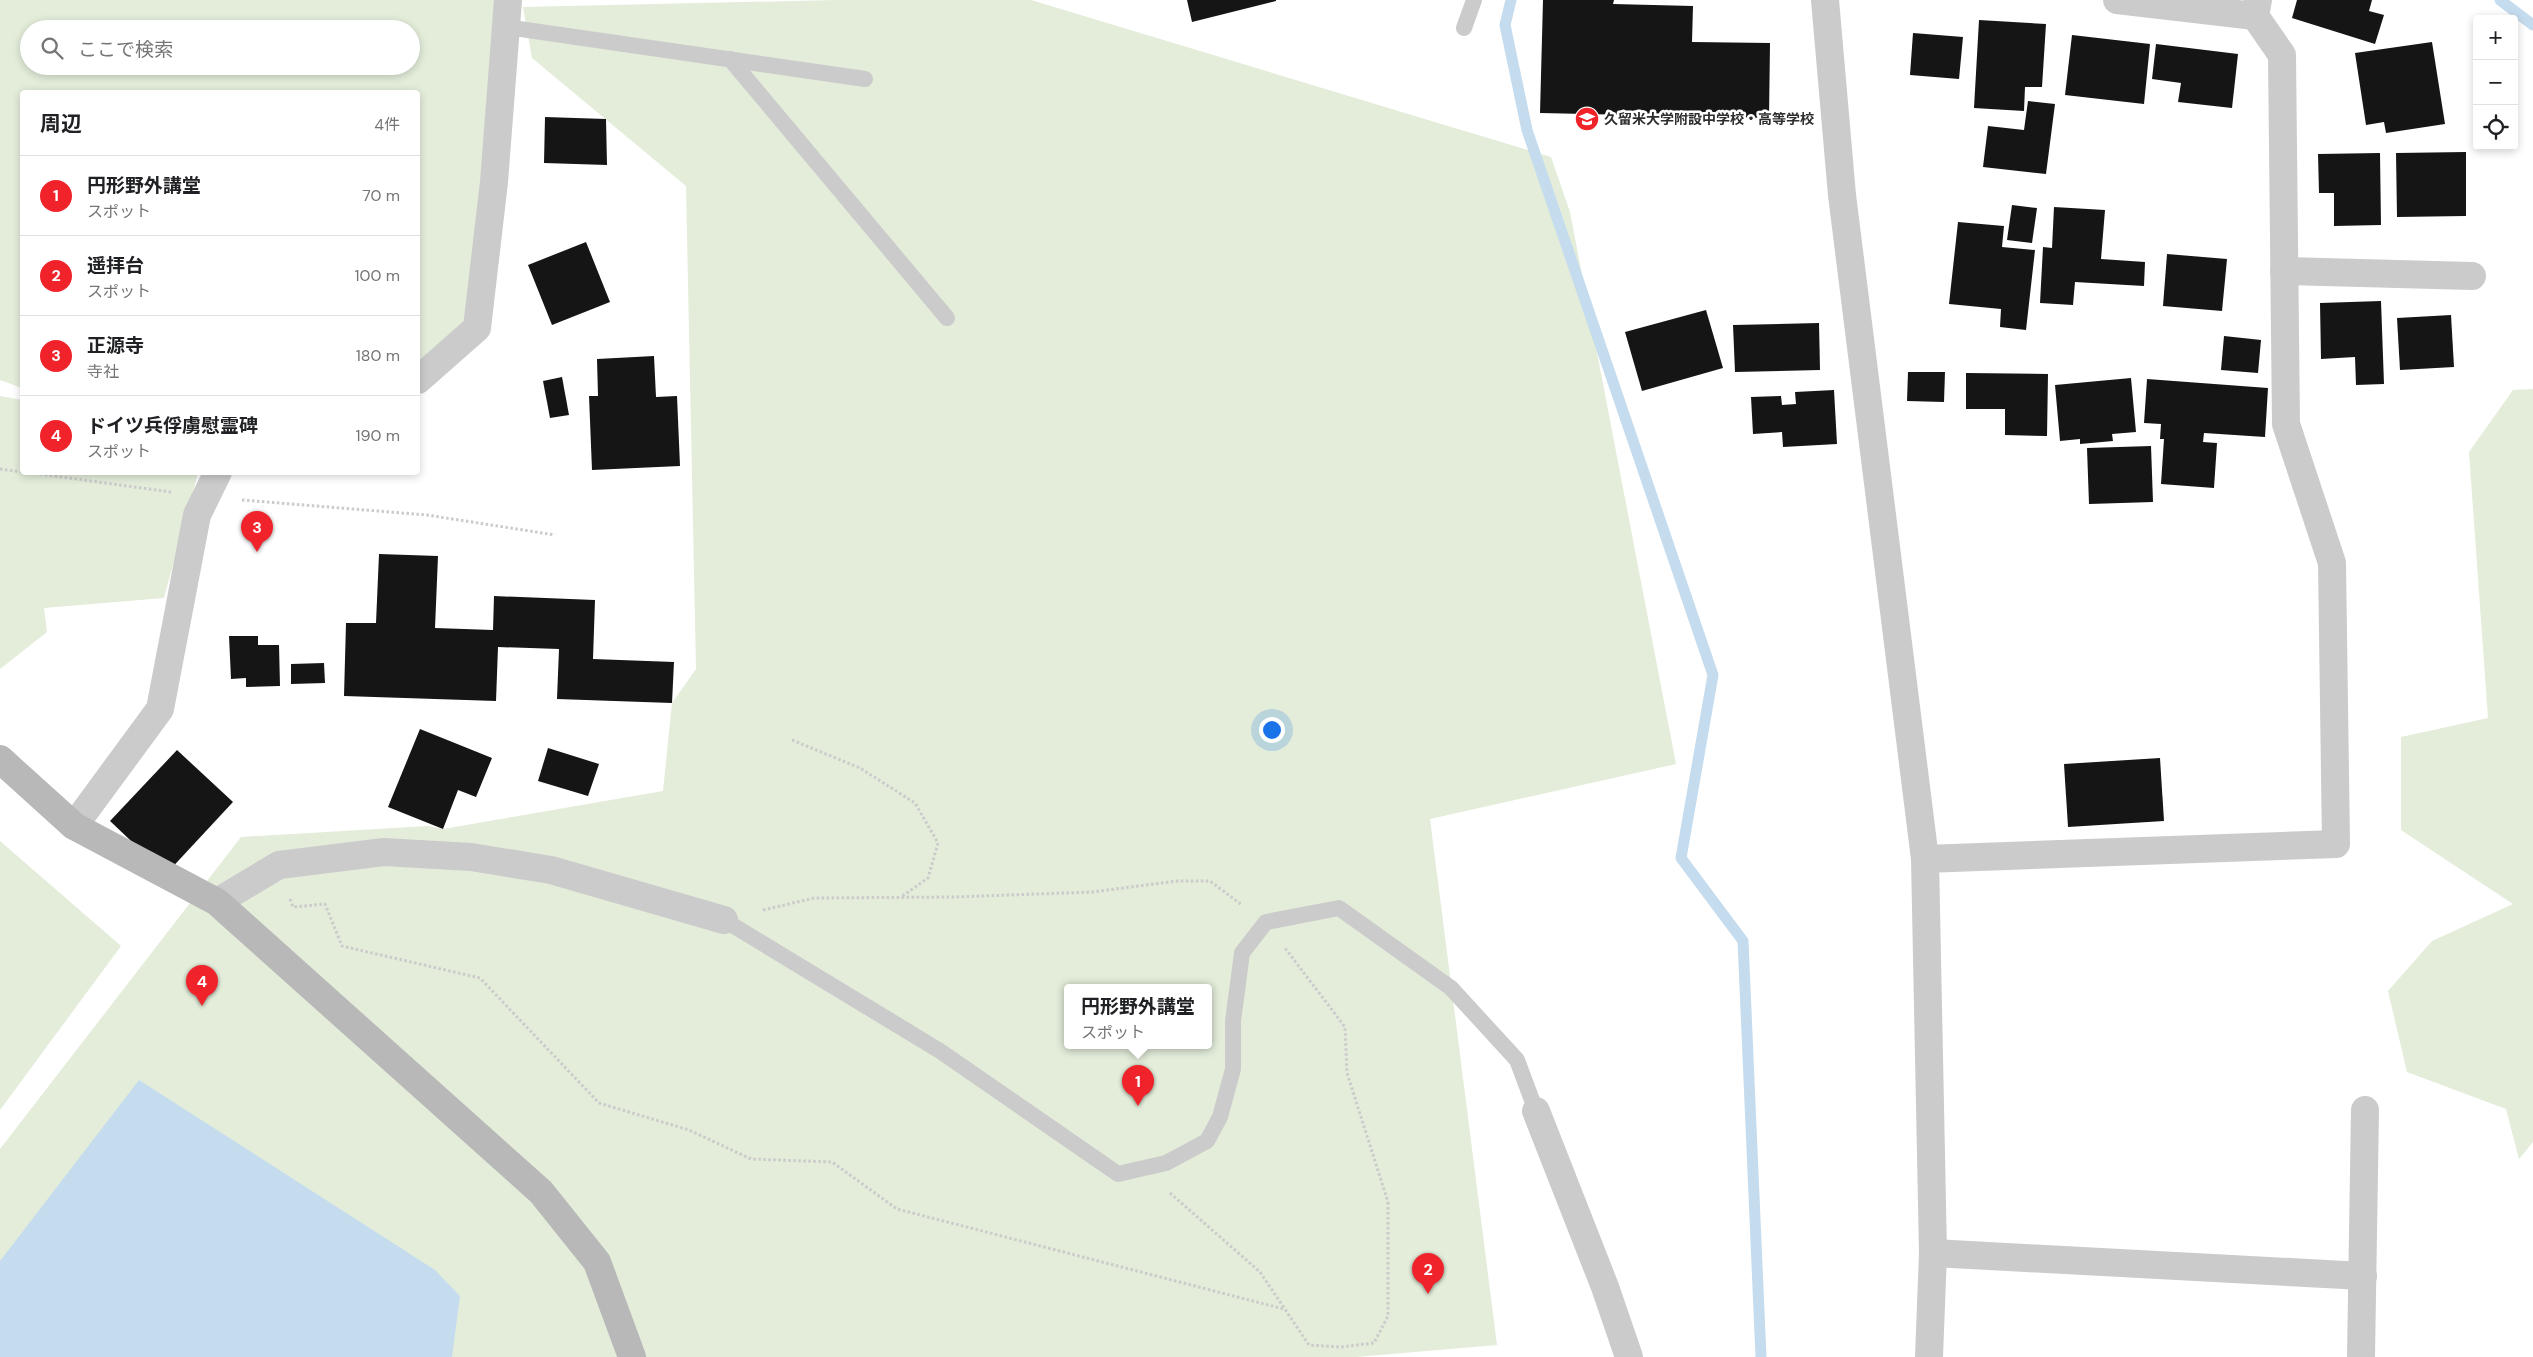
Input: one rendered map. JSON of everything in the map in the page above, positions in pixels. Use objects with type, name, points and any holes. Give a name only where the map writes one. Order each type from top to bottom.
[{"type":"street","points":[[420,378],[478,328],[494,182],[508,0]]},
{"type":"street","points":[[1825,0],[1842,195],[1925,859],[1933,1253],[1929,1357]]},
{"type":"street","points":[[1925,859],[2336,844],[2332,563],[2286,424],[2282,55],[2257,8],[2117,0]]},
{"type":"street","points":[[2284,271],[2472,276]]},
{"type":"street","points":[[74,826],[160,709],[197,515],[217,475]]},
{"type":"street","points":[[0,759],[74,826],[217,902],[541,1192],[596,1262],[632,1357]]},
{"type":"street","points":[[217,902],[279,865],[384,852],[472,857],[551,870],[724,920]]},
{"type":"street","points":[[2361,1357],[2365,1110]]},
{"type":"street","points":[[1536,1111],[1605,1287],[1629,1357]]},
{"type":"street","points":[[1933,1253],[2363,1276]]},
{"type":"lane","points":[[1464,28],[1474,0]]},
{"type":"lane","points":[[506,27],[865,79]]},
{"type":"lane","points":[[730,59],[947,318]]},
{"type":"lane","points":[[724,920],[940,1051],[1118,1174],[1166,1163],[1207,1141],[1220,1117],[1233,1069],[1233,1021],[1242,953],[1266,922],[1339,908],[1451,988],[1517,1060],[1536,1111]]},
{"type":"path","points":[[0,469],[20,472]]},
{"type":"path","points":[[46,475],[206,497],[427,515],[555,535]]},
{"type":"path","points":[[792,740],[860,768],[915,803],[938,843],[928,878],[900,898]]},
{"type":"path","points":[[279,865],[293,907],[325,904],[342,946],[480,978],[599,1103],[689,1130],[751,1159],[832,1162],[897,1209],[1284,1309]]},
{"type":"path","points":[[724,920],[814,898],[900,898],[1092,892],[1177,882],[1210,882],[1266,922],[1345,1027],[1347,1073],[1388,1202],[1388,1316],[1374,1343],[1341,1347],[1309,1345],[1260,1272],[1143,1168]]},
{"type":"green space","points":[[0,0],[508,0],[477,328],[420,378],[420,90],[20,90],[20,387],[0,380]]},
{"type":"green space","points":[[836,0],[1031,0],[1551,157],[1570,212],[1676,764],[1430,819],[1497,1345],[1356,1357],[0,1357],[0,1149],[241,837],[428,826],[443,829],[663,791],[672,703],[696,669],[686,186],[532,58],[523,7]]},
{"type":"green space","points":[[2533,389],[2533,1142],[2519,1159],[2506,1109],[2407,1072],[2388,991],[2432,941],[2513,904],[2401,830],[2401,737],[2488,718],[2469,452],[2513,390]]},
{"type":"green space","points":[[0,396],[20,400],[20,475],[197,475],[164,598],[44,608],[47,632],[0,669]]},
{"type":"green space","points":[[0,841],[121,946],[0,1110]]},
{"type":"water","points":[[139,1080],[435,1270],[460,1296],[452,1357],[0,1357],[0,1261]]},
{"type":"building","points":[[1187,0],[1276,0],[1276,1],[1192,22]]},
{"type":"building","points":[[1543,0],[1614,0],[1613,4],[1693,6],[1692,42],[1770,43],[1769,118],[1540,113]]},
{"type":"building","points":[[2297,0],[2372,0],[2369,11],[2384,15],[2375,44],[2292,18]]},
{"type":"building","points":[[1979,20],[2046,24],[2042,87],[2025,87],[2024,111],[1974,108]]},
{"type":"building","points":[[1913,33],[1963,37],[1959,79],[1910,75]]},
{"type":"building","points":[[2072,35],[2150,44],[2144,104],[2065,95]]},
{"type":"building","points":[[2432,42],[2445,124],[2386,133],[2384,122],[2366,125],[2355,53]]},
{"type":"building","points":[[2156,44],[2238,54],[2232,108],[2178,102],[2181,83],[2152,79]]},
{"type":"building","points":[[2028,101],[2055,104],[2046,174],[1983,167],[1988,126],[2024,130]]},
{"type":"building","points":[[545,117],[606,119],[607,165],[544,163]]},
{"type":"building","points":[[2466,152],[2466,216],[2397,217],[2396,153]]},
{"type":"building","points":[[2380,153],[2381,225],[2334,226],[2334,193],[2319,193],[2318,154]]},
{"type":"building","points":[[2012,205],[2037,208],[2032,243],[2007,240]]},
{"type":"building","points":[[2054,207],[2105,210],[2101,259],[2145,262],[2144,286],[2075,282],[2073,305],[2040,303],[2043,247],[2052,248]]},
{"type":"building","points":[[1958,222],[2004,226],[2002,247],[2035,250],[2026,330],[2000,327],[2001,309],[1949,304]]},
{"type":"building","points":[[586,242],[610,302],[552,325],[528,265]]},
{"type":"building","points":[[2167,254],[2227,259],[2222,311],[2163,306]]},
{"type":"building","points":[[2381,301],[2384,384],[2356,385],[2355,357],[2321,359],[2320,303]]},
{"type":"building","points":[[1706,310],[1723,368],[1642,391],[1625,332]]},
{"type":"building","points":[[2451,315],[2454,367],[2400,370],[2397,318]]},
{"type":"building","points":[[1819,323],[1820,370],[1735,372],[1733,325]]},
{"type":"building","points":[[2224,336],[2261,340],[2258,373],[2221,370]]},
{"type":"building","points":[[654,356],[656,397],[677,396],[680,466],[592,470],[589,396],[598,396],[597,359]]},
{"type":"building","points":[[1908,372],[1945,372],[1944,402],[1907,401]]},
{"type":"building","points":[[1966,373],[2048,374],[2047,436],[2005,435],[2005,409],[1966,409]]},
{"type":"building","points":[[562,377],[569,415],[550,418],[543,381]]},
{"type":"building","points":[[2131,378],[2136,432],[2112,434],[2113,441],[2080,444],[2080,439],[2060,441],[2055,385]]},
{"type":"building","points":[[2147,379],[2268,388],[2265,437],[2204,433],[2203,442],[2217,443],[2214,488],[2161,484],[2164,439],[2160,439],[2161,424],[2144,423]]},
{"type":"building","points":[[1834,390],[1837,444],[1783,447],[1782,432],[1753,434],[1751,397],[1781,396],[1782,405],[1796,404],[1795,392]]},
{"type":"building","points":[[2151,446],[2153,502],[2089,504],[2087,448]]},
{"type":"building","points":[[379,554],[438,556],[435,628],[493,630],[494,596],[595,600],[593,659],[674,662],[672,703],[557,699],[559,649],[498,647],[496,701],[344,696],[346,623],[376,623]]},
{"type":"building","points":[[229,636],[258,636],[258,645],[279,645],[280,686],[246,687],[246,678],[231,679]]},
{"type":"building","points":[[324,663],[325,683],[291,684],[291,664]]},
{"type":"building","points":[[420,729],[492,758],[476,797],[458,790],[443,829],[388,807]]},
{"type":"building","points":[[548,748],[599,764],[588,796],[538,781]]},
{"type":"building","points":[[177,750],[233,802],[166,874],[110,821]]},
{"type":"building","points":[[2160,758],[2164,821],[2068,827],[2064,764]]},
{"type":"waterway","points":[[1511,0],[1505,25],[1527,130],[1713,675],[1681,858],[1743,941],[1761,1357]]},
{"type":"waterway","points":[[2500,0],[2533,25]]},
{"type":"place","name":"久留米大学附設中学校・高等学校","points":[[1587,119]]},
{"type":"place","name":"正源寺","points":[[257,552]]},
{"type":"place","name":"ドイツ兵俘虜慰霊碑","points":[[202,1006]]},
{"type":"place","name":"円形野外講堂","points":[[1138,1106]]},
{"type":"place","name":"遥拝台","points":[[1428,1294]]}]
